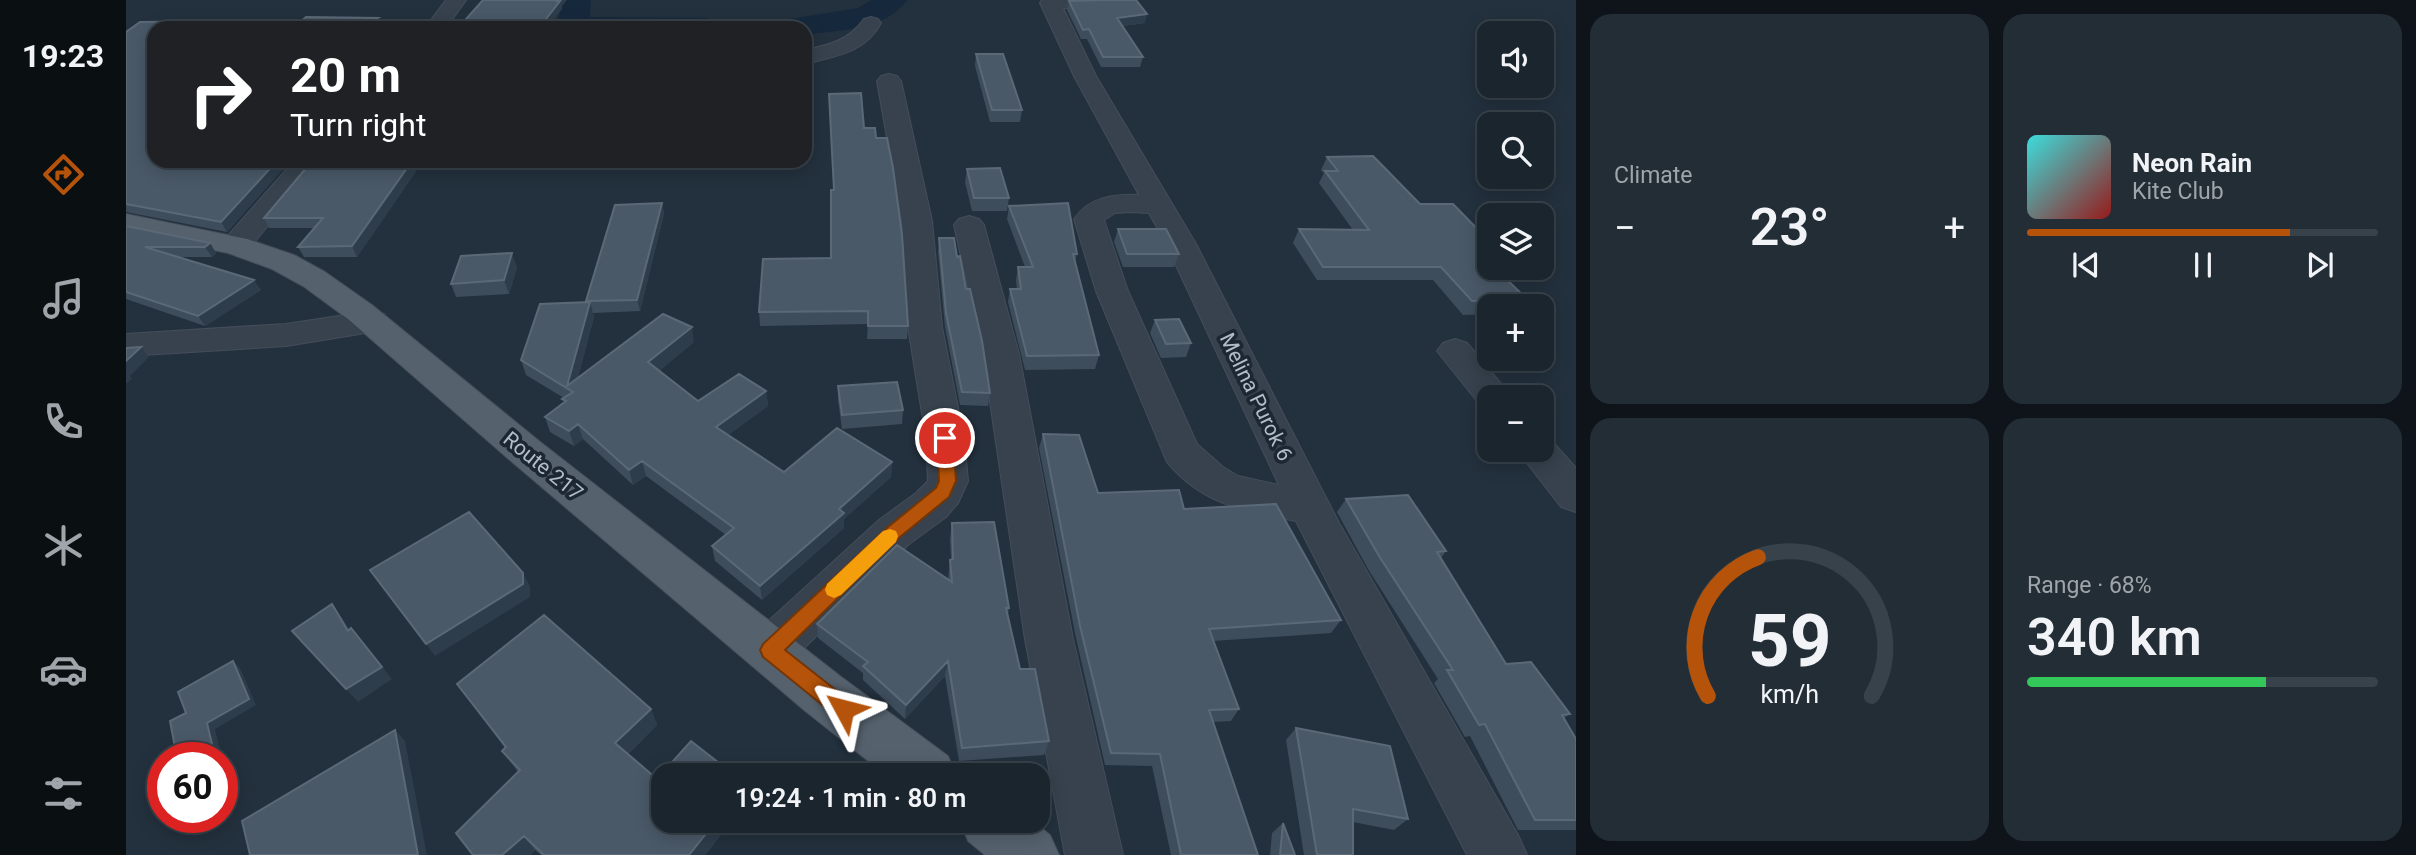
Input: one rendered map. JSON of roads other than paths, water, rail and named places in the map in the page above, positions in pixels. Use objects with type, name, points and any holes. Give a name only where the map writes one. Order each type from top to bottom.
[{"type":"main road","name":"Route 217","points":[[126,223],[236,245],[283,262],[314,279],[372,322],[536,460],[914,763]]},
{"type":"main road","points":[[1003,833],[1030,855]]},
{"type":"street","points":[[440,21],[456,0]]},
{"type":"street","name":"Melina Purok 6","points":[[1123,0],[1050,3],[1085,76],[1159,205],[1310,506],[1498,855]]},
{"type":"street","points":[[812,55],[855,43],[867,32],[871,23]]},
{"type":"street","points":[[770,650],[894,532],[930,505],[943,492],[948,481],[945,438],[925,327],[917,221],[889,81]]},
{"type":"street","points":[[236,245],[302,168]]},
{"type":"street","points":[[1159,205],[1124,204],[1094,212],[1089,219],[1112,291],[1181,452],[1195,471],[1226,489],[1310,506]]},
{"type":"street","points":[[969,225],[1001,354],[1049,639],[1094,855]]},
{"type":"street","points":[[126,345],[286,335],[372,322]]},
{"type":"street","points":[[1455,351],[1484,385]]},
{"type":"street","points":[[1548,462],[1576,496]]},
{"type":"waterway","points":[[574,21],[576,0]]},
{"type":"waterway","points":[[812,24],[867,16],[892,0]]}]
